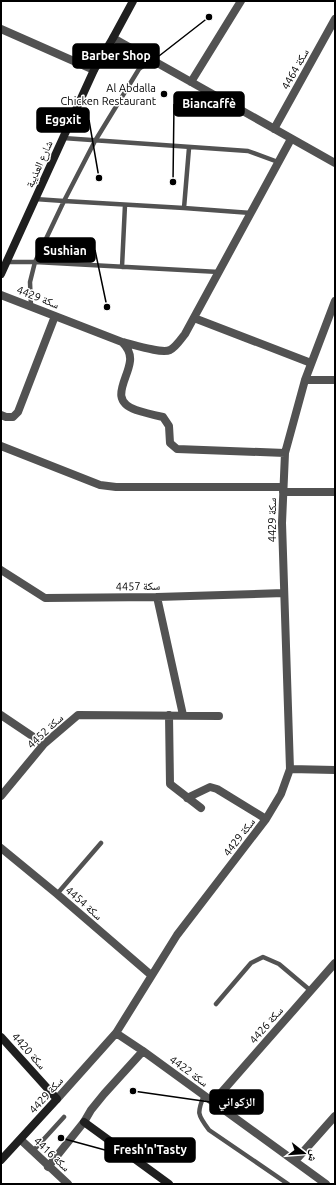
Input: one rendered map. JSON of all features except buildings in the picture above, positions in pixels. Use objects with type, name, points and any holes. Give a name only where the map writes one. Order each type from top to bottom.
[{"type":"street","name":"شارع العذيبة","points":[[1,274],[94,70],[133,1]]},
{"type":"street","points":[[191,82],[241,1]]},
{"type":"street","name":"سكة 4464","points":[[274,129],[335,19]]},
{"type":"street","points":[[1,29],[94,70]]},
{"type":"street","points":[[113,38],[335,163]]},
{"type":"street","name":"سكة 4429","points":[[1,295],[122,342],[162,352],[170,350],[177,345],[186,334],[291,138]]},
{"type":"street","name":"سكة 4429","points":[[1,1160],[21,1140],[116,1033],[177,935],[266,819],[281,794],[290,769],[282,523],[285,453],[305,380],[335,301]]},
{"type":"street","points":[[1,415],[13,417],[18,412],[55,316]]},
{"type":"street","points":[[194,318],[311,363]]},
{"type":"street","points":[[122,342],[128,348],[130,356],[130,361],[122,388],[121,397],[124,404],[135,410],[163,417],[169,426],[170,443],[177,449],[285,453]]},
{"type":"street","points":[[305,380],[335,380]]},
{"type":"street","points":[[1,446],[100,485],[116,487],[283,489],[335,492]]},
{"type":"street","name":"سكة 4457","points":[[1,571],[45,598],[157,597],[284,593]]},
{"type":"street","points":[[157,597],[183,715]]},
{"type":"street","points":[[1,715],[44,744]]},
{"type":"street","points":[[169,715],[170,784],[201,808]]},
{"type":"street","name":"سكة 4452","points":[[1,796],[44,744],[78,716],[219,716]]},
{"type":"street","points":[[290,769],[335,770]]},
{"type":"street","points":[[187,798],[210,787],[217,789],[266,819]]},
{"type":"street","name":"سكة 4454","points":[[1,848],[151,975]]},
{"type":"street","name":"سكة 4426","points":[[213,1102],[335,963]]},
{"type":"street","name":"سكة 4422","points":[[116,1033],[326,1184]]},
{"type":"street","name":"سكة 4420","points":[[1,1037],[57,1099]]},
{"type":"street","points":[[48,1167],[104,1094],[143,1051]]},
{"type":"street","points":[[295,1161],[335,1116]]},
{"type":"street","points":[[84,1122],[169,1184]]},
{"type":"street","name":"سكة 4416","points":[[21,1140],[48,1167],[68,1184]]},
{"type":"lane","points":[[31,307],[30,282],[35,262],[64,201],[95,141],[139,69],[152,60]]},
{"type":"lane","points":[[63,138],[248,151],[278,162]]},
{"type":"lane","points":[[184,208],[189,148]]},
{"type":"lane","points":[[35,198],[251,213]]},
{"type":"lane","points":[[122,267],[125,205]]},
{"type":"lane","points":[[6,262],[35,262],[219,272]]},
{"type":"lane","points":[[57,894],[101,843]]},
{"type":"lane","points":[[216,1004],[250,962],[263,957],[279,964],[310,991]]},
{"type":"lane","points":[[204,1095],[198,1111],[201,1119],[209,1130],[288,1184]]},
{"type":"lane","points":[[33,1151],[64,1117]]},
{"type":"place","name":"Barber Shop","points":[[209,17]]},
{"type":"place","name":"Al Abdalla Chicken Restaurant","points":[[164,94]]},
{"type":"place","name":"Eggxit","points":[[99,178]]},
{"type":"place","name":"Biancaffè","points":[[173,182]]},
{"type":"place","name":"Sushian","points":[[107,307]]},
{"type":"place","name":"الزكواني","points":[[133,1091]]},
{"type":"place","name":"Fresh'n'Tasty","points":[[61,1138]]}]
